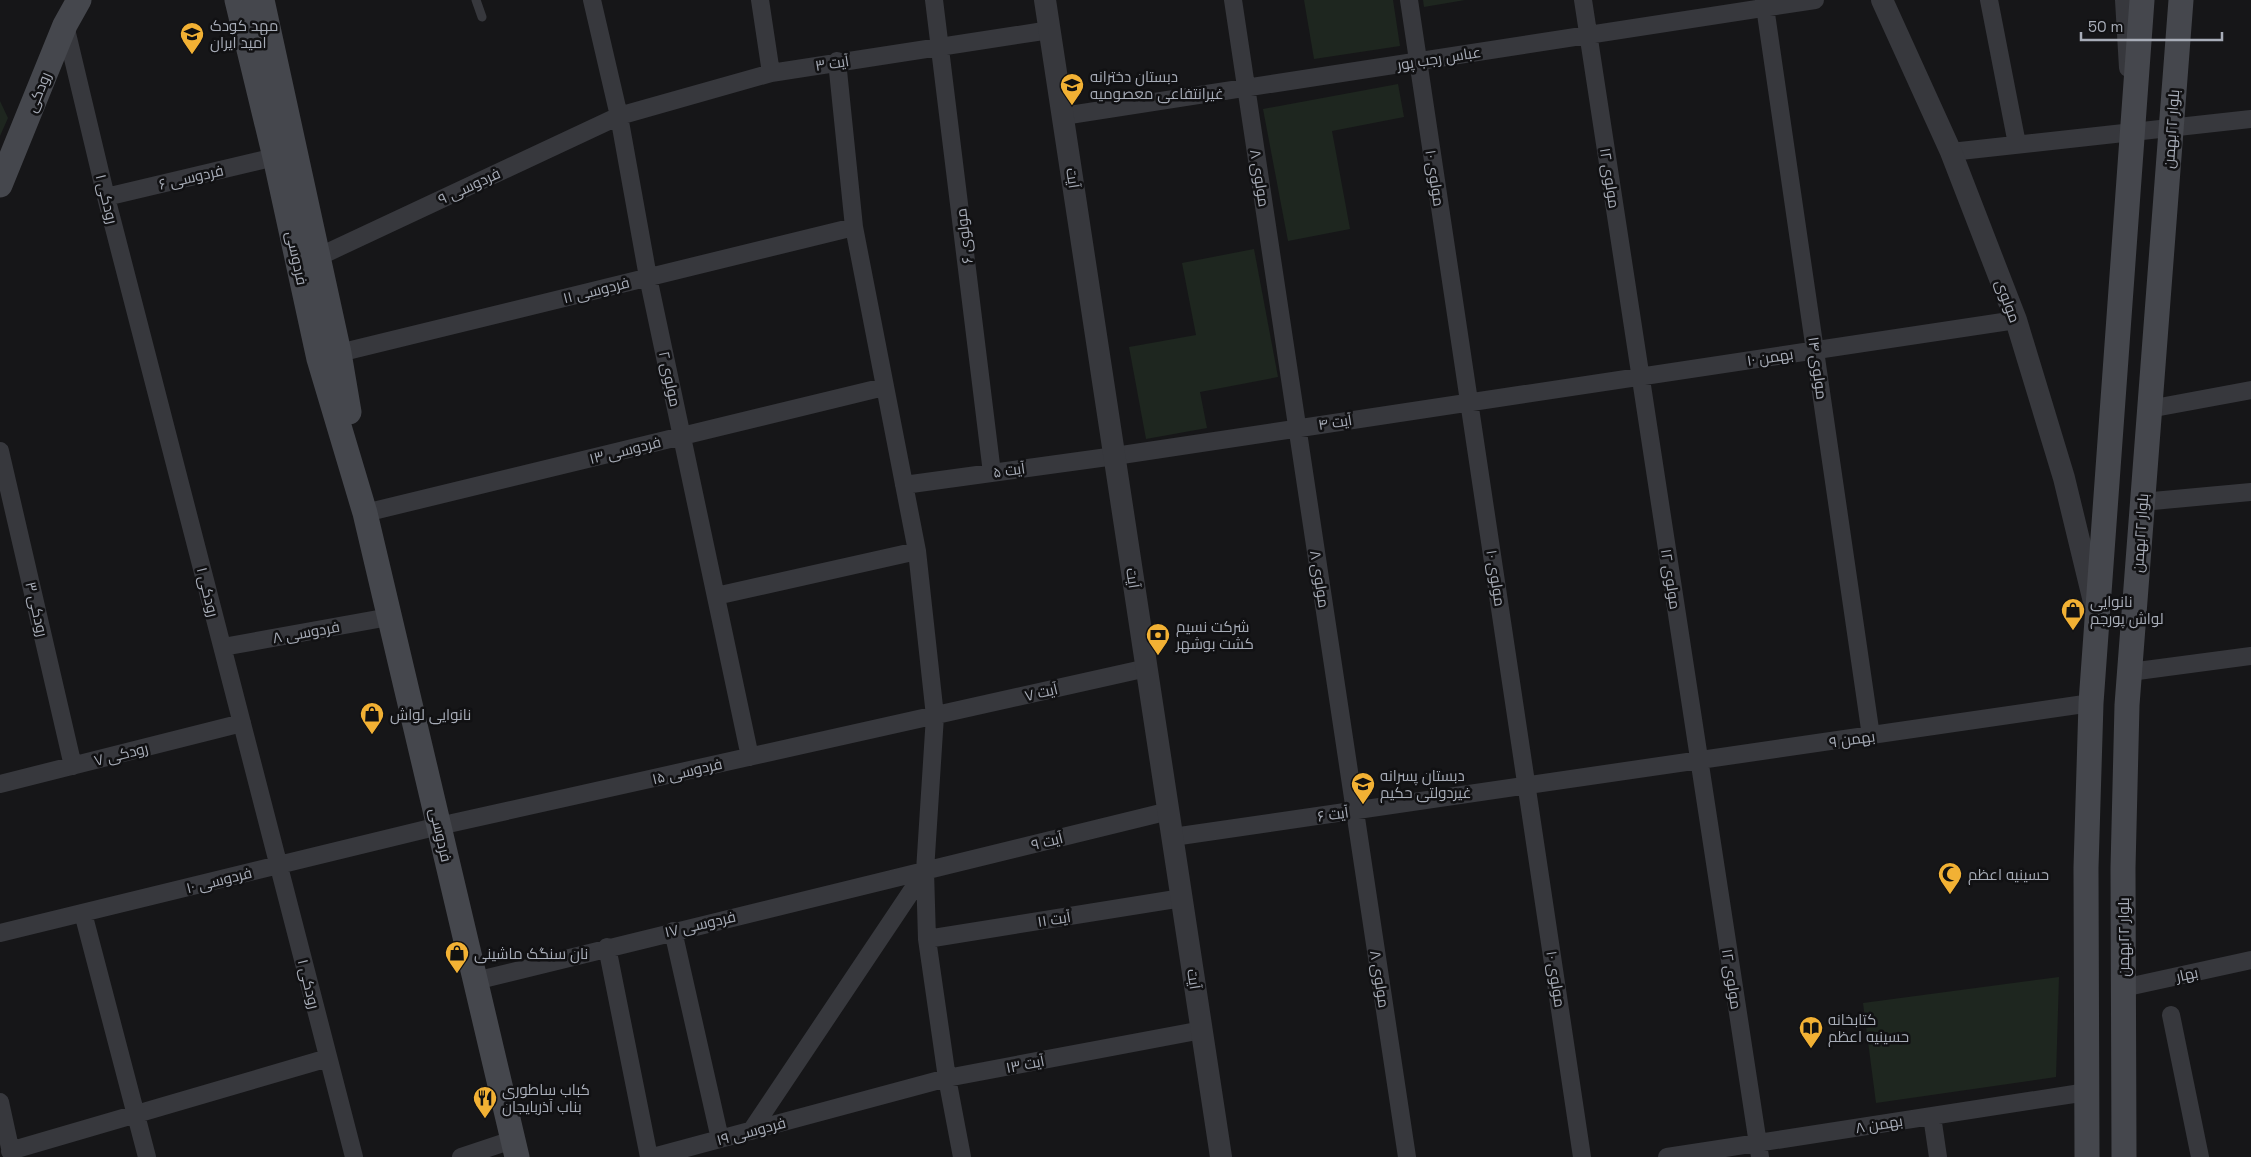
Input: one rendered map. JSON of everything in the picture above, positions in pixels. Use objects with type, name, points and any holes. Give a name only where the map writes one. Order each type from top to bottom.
[{"type":"main road","name":"رودکی","points":[[0,185],[66,26],[79,0]]},
{"type":"main road","name":"فردوسی","points":[[237,0],[275,157],[319,359],[365,513],[514,1148]]},
{"type":"main road","name":"فردوسی","points":[[262,0],[339,354],[365,513]]},
{"type":"main road","points":[[2087,1157],[2086,894],[2091,703],[2142,0]]},
{"type":"main road","name":"بلوار ۲۲بهمن","points":[[2124,1157],[2122,888],[2124,775],[2142,502],[2181,0]]},
{"type":"main road","points":[[2086,894],[2122,888]]},
{"type":"street","name":"مولوی ۲","points":[[592,0],[619,116],[648,277],[750,757]]},
{"type":"street","points":[[760,0],[771,73]]},
{"type":"street","name":"مولوی ۶","points":[[934,0],[992,472]]},
{"type":"street","name":"آیت","points":[[1045,0],[1221,1157]]},
{"type":"street","name":"مولوی ۸","points":[[1233,0],[1407,1157]]},
{"type":"street","name":"مولوی ۱۰","points":[[1408,0],[1582,1157]]},
{"type":"street","name":"مولوی ۱۲","points":[[1583,0],[1759,1150]]},
{"type":"street","name":"عباس رجب پور","points":[[1063,116],[1588,35],[1765,4],[1815,0]]},
{"type":"street","name":"مولوی","points":[[1882,0],[1951,152],[2016,320],[2064,478],[2097,615]]},
{"type":"street","points":[[1989,0],[2017,144]]},
{"type":"street","points":[[2124,0],[2132,134]]},
{"type":"street","name":"مولوی ۱۴","points":[[1765,4],[1872,736]]},
{"type":"street","name":"رودکی ۱","points":[[66,26],[106,197],[354,1157]]},
{"type":"street","name":"آیت ۳","points":[[619,116],[771,73],[837,61],[1050,30]]},
{"type":"street","points":[[837,61],[854,227],[917,551],[935,716],[925,871],[927,939],[947,1078],[962,1157]]},
{"type":"street","name":"فردوسی ۹","points":[[318,257],[619,116]]},
{"type":"street","points":[[1951,152],[2132,134],[2251,119]]},
{"type":"street","name":"فردوسی ۶","points":[[106,197],[275,157]]},
{"type":"street","name":"فردوسی ۱۱","points":[[339,354],[854,227]]},
{"type":"street","name":"بهمن ۱۰","points":[[1554,389],[2016,320]]},
{"type":"street","name":"فردوسی ۱۳","points":[[365,513],[884,387]]},
{"type":"street","name":"آیت ۴","points":[[1115,456],[1554,389]]},
{"type":"street","points":[[2149,408],[2251,390]]},
{"type":"street","name":"رودکی ۳","points":[[0,451],[73,766]]},
{"type":"street","name":"آیت ۵","points":[[904,485],[1115,456]]},
{"type":"street","points":[[2142,502],[2251,492]]},
{"type":"street","points":[[716,596],[917,551]]},
{"type":"street","name":"فردوسی ۸","points":[[222,647],[389,617]]},
{"type":"street","points":[[2130,672],[2251,656]]},
{"type":"street","name":"آیت ۷","points":[[935,716],[1147,668]]},
{"type":"street","name":"بهمن ۹","points":[[1613,774],[2091,703]]},
{"type":"street","name":"فردوسی ۱۵","points":[[439,826],[935,716]]},
{"type":"street","name":"رودکی ۷","points":[[0,784],[242,724]]},
{"type":"street","name":"آیت ۶","points":[[1173,837],[1613,774]]},
{"type":"street","name":"آیت ۹","points":[[925,871],[1169,811]]},
{"type":"street","name":"فردوسی ۱۰","points":[[0,933],[439,826]]},
{"type":"street","points":[[751,1131],[925,871]]},
{"type":"street","name":"فردوسی ۱۷","points":[[475,981],[607,947],[925,871]]},
{"type":"street","name":"آیت ۱۱","points":[[927,939],[1182,898]]},
{"type":"street","points":[[83,913],[147,1157]]},
{"type":"street","points":[[673,931],[720,1139]]},
{"type":"street","points":[[607,947],[649,1157]]},
{"type":"street","name":"بهار","points":[[2123,988],[2251,960]]},
{"type":"street","points":[[2171,1015],[2200,1157]]},
{"type":"street","name":"آیت ۱۳","points":[[849,1105],[947,1078],[1202,1030]]},
{"type":"street","points":[[0,1102],[7,1148],[136,1114],[328,1058]]},
{"type":"street","name":"بهمن ۸","points":[[1669,1157],[1759,1150],[1932,1116],[2087,1092]]},
{"type":"street","name":"فردوسی ۱۹","points":[[653,1157],[849,1105]]},
{"type":"street","points":[[1932,1116],[1938,1157]]},
{"type":"street","points":[[462,1157],[514,1148]]},
{"type":"lane","points":[[476,0],[482,17]]},
{"type":"shaded area","points":[[1304,0],[1393,0],[1400,46],[1314,59]]},
{"type":"shaded area","points":[[1423,0],[1465,0],[1424,7]]},
{"type":"shaded area","points":[[1398,84],[1404,117],[1332,131],[1350,229],[1288,241],[1263,109]]},
{"type":"shaded area","points":[[0,101],[8,118],[0,136]]},
{"type":"shaded area","points":[[1254,249],[1278,377],[1200,392],[1207,428],[1146,439],[1129,347],[1196,335],[1182,263]]},
{"type":"shaded area","points":[[2059,977],[2056,1077],[1876,1103],[1863,1003]]},
{"type":"place","name":"مهد کودک امید ایران","points":[[192,55]]},
{"type":"place","name":"دبستان دخترانه غیرانتفاعی معصومیه","points":[[1072,106]]},
{"type":"place","name":"نانوایی لواش پورجم","points":[[2073,631]]},
{"type":"place","name":"شرکت نسیم کشت بوشهر","points":[[1158,656]]},
{"type":"place","name":"نانوایی لواش","points":[[372,735]]},
{"type":"place","name":"دبستان پسرانه غیردولتی حکیم","points":[[1363,805]]},
{"type":"place","name":"حسینیه اعظم","points":[[1950,895]]},
{"type":"place","name":"نان سنگک ماشینی","points":[[457,974]]},
{"type":"place","name":"کتابخانه حسینیه اعظم","points":[[1811,1049]]},
{"type":"place","name":"کباب ساطوری بناب آذربایجان","points":[[485,1119]]}]
